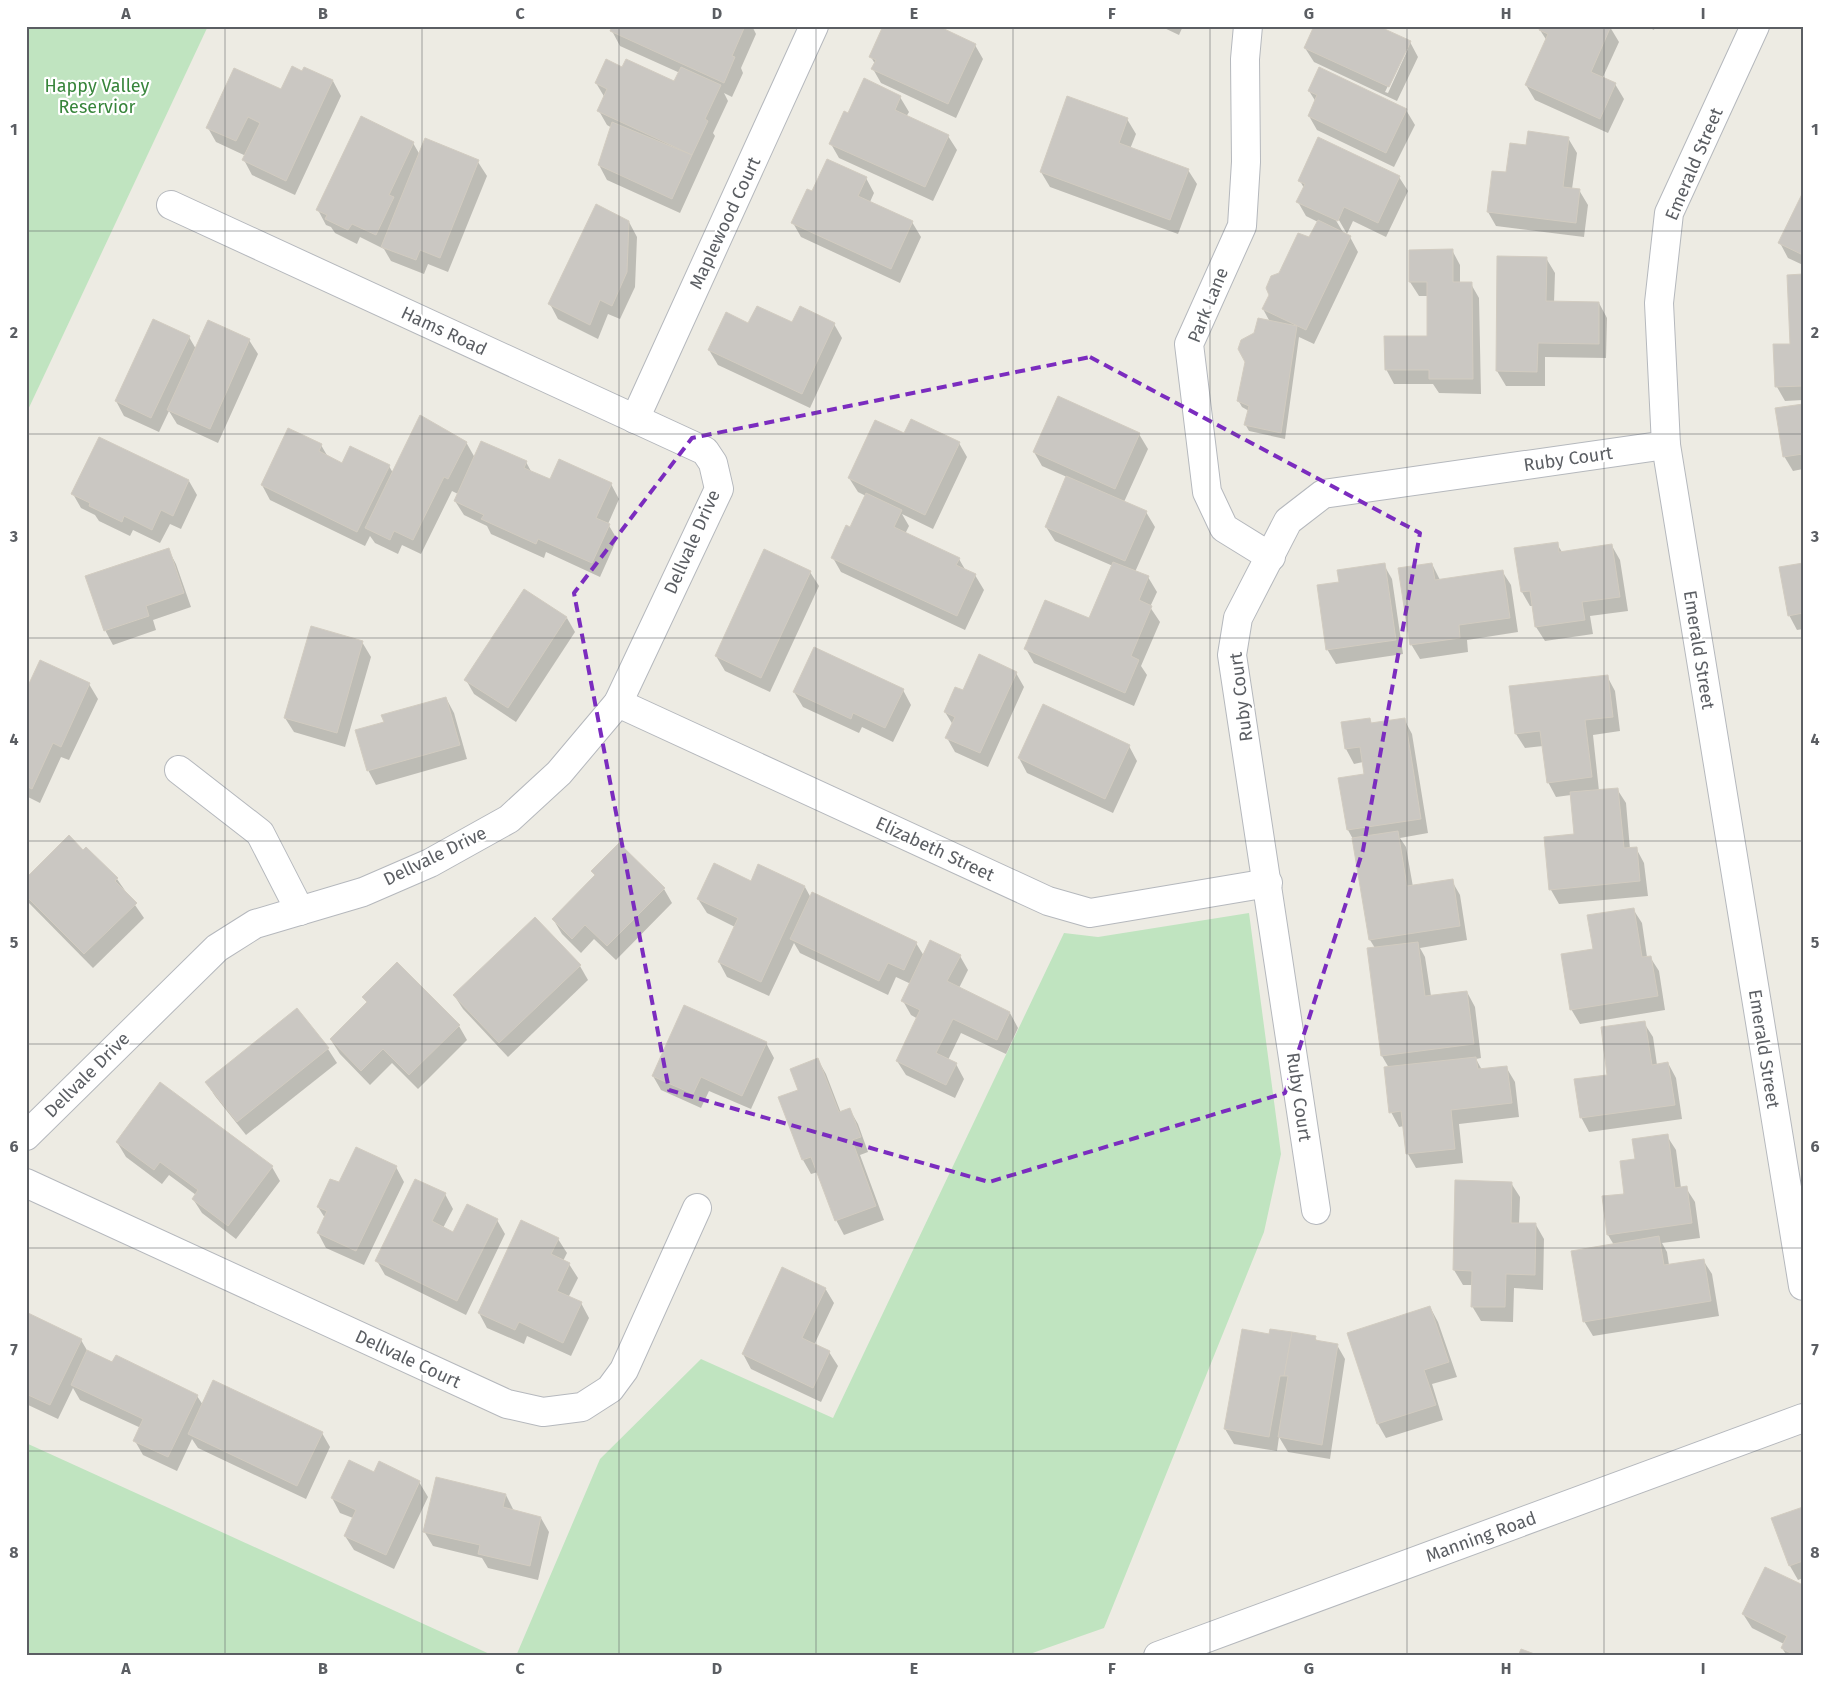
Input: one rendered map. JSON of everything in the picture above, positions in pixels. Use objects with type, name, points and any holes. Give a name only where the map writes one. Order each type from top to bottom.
[{"type":"street","name":"Maplewood Court","points":[[635,419],[814,26]]},
{"type":"street","name":"Park Lane","points":[[1248,26],[1245,59],[1246,162],[1242,226],[1189,344],[1207,492],[1224,528],[1270,557]]},
{"type":"street","name":"Emerald Street","points":[[1755,26],[1670,213],[1659,303],[1666,445],[1803,1286]]},
{"type":"street","name":"Hams Road","points":[[170,205],[705,451],[712,463]]},
{"type":"street","name":"Ruby Court","points":[[1316,1210],[1232,655],[1238,618],[1288,520],[1323,494],[1666,445]]},
{"type":"street","name":"Dellvale Drive","points":[[26,1136],[217,948],[255,924],[363,892],[430,863],[509,819],[559,773],[618,702],[720,489],[712,463]]},
{"type":"street","name":"Elizabeth Street","points":[[618,702],[1048,901],[1090,913],[1268,883]]},
{"type":"street","points":[[179,770],[260,833],[300,911]]},
{"type":"street","name":"Dellvale Court","points":[[26,1183],[507,1404],[543,1412],[582,1407],[610,1390],[624,1370],[697,1208]]},
{"type":"street","name":"Manning Road","points":[[1158,1656],[1803,1418]]},
{"type":"highlighted area","points":[[1090,357],[1420,533],[1363,850],[1285,1093],[989,1182],[669,1090],[574,593],[692,438]]},
{"type":"green space","name":"Happy Valley Reservior","points":[[26,26],[208,26],[26,414]]},
{"type":"green space","points":[[1249,913],[1281,1154],[1264,1232],[1104,1628],[1024,1656],[516,1656],[600,1459],[701,1359],[833,1418],[1064,933],[1098,937]]},
{"type":"green space","points":[[26,1443],[494,1656],[26,1656]]},
{"type":"building","points":[[612,26],[745,26],[732,56],[735,57],[724,83],[610,31]]},
{"type":"building","points":[[883,26],[938,26],[976,44],[948,104],[871,69],[876,60],[869,57]]},
{"type":"building","points":[[1314,26],[1378,26],[1411,41],[1389,87],[1304,48]]},
{"type":"building","points":[[1541,26],[1611,26],[1591,72],[1616,83],[1600,119],[1525,85],[1548,34],[1539,30]]},
{"type":"building","points":[[606,59],[622,67],[626,59],[674,81],[681,67],[721,85],[705,119],[708,121],[692,155],[597,111],[607,89],[595,83]]},
{"type":"building","points":[[292,66],[302,71],[304,67],[333,80],[286,181],[242,160],[260,123],[248,117],[236,141],[206,128],[234,68],[281,89]]},
{"type":"building","points":[[1319,67],[1407,109],[1386,153],[1308,116],[1317,95],[1308,91]]},
{"type":"building","points":[[864,78],[901,96],[895,110],[949,135],[925,187],[829,144],[844,111],[848,113]]},
{"type":"building","points":[[1067,96],[1128,118],[1119,143],[1189,169],[1170,220],[1040,172]]},
{"type":"building","points":[[361,116],[414,142],[389,195],[394,197],[376,235],[352,224],[348,230],[325,219],[327,215],[316,210]]},
{"type":"building","points":[[612,122],[692,155],[672,199],[598,165]]},
{"type":"building","points":[[1528,131],[1569,137],[1563,187],[1580,189],[1576,223],[1487,212],[1492,171],[1506,172],[1510,143],[1526,145]]},
{"type":"building","points":[[1318,137],[1400,176],[1378,223],[1344,207],[1338,221],[1296,202],[1305,184],[1298,181]]},
{"type":"building","points":[[425,138],[479,160],[440,258],[420,250],[416,260],[381,247]]},
{"type":"building","points":[[827,159],[867,177],[858,196],[913,221],[891,269],[791,223],[807,189],[812,191]]},
{"type":"building","points":[[1803,192],[1803,255],[1778,243]]},
{"type":"building","points":[[596,204],[629,221],[627,272],[612,306],[600,300],[590,325],[548,304]]},
{"type":"building","points":[[1318,220],[1351,236],[1306,330],[1262,309],[1269,295],[1266,288],[1271,276],[1279,273],[1298,233],[1309,237]]},
{"type":"building","points":[[1453,249],[1453,282],[1472,282],[1473,379],[1429,379],[1429,370],[1385,370],[1384,336],[1427,336],[1427,282],[1409,282],[1409,250]]},
{"type":"building","points":[[1497,256],[1547,257],[1546,301],[1599,302],[1599,344],[1538,343],[1537,372],[1496,371]]},
{"type":"building","points":[[1803,274],[1803,386],[1775,387],[1773,344],[1790,344],[1787,275]]},
{"type":"building","points":[[757,306],[792,322],[800,306],[835,323],[802,394],[708,350],[726,312],[748,323]]},
{"type":"building","points":[[1258,318],[1297,326],[1281,433],[1244,425],[1249,406],[1237,401],[1245,362],[1238,349],[1241,340],[1254,333]]},
{"type":"building","points":[[153,319],[190,336],[151,418],[115,401]]},
{"type":"building","points":[[208,320],[250,339],[210,429],[167,410]]},
{"type":"building","points":[[1058,396],[1140,433],[1115,489],[1033,452]]},
{"type":"building","points":[[1803,404],[1803,454],[1783,457],[1775,408]]},
{"type":"building","points":[[420,415],[467,442],[448,479],[444,477],[413,540],[394,531],[390,540],[365,528]]},
{"type":"building","points":[[911,419],[960,442],[925,515],[848,478],[875,420],[904,433]]},
{"type":"building","points":[[288,428],[322,444],[319,451],[342,463],[350,446],[390,465],[357,532],[261,485]]},
{"type":"building","points":[[99,437],[189,480],[173,516],[161,510],[152,530],[124,516],[122,522],[89,506],[90,503],[71,494]]},
{"type":"building","points":[[481,441],[527,461],[524,468],[550,479],[559,459],[612,483],[596,518],[610,524],[592,563],[538,539],[536,544],[481,519],[484,515],[454,501]]},
{"type":"building","points":[[1066,476],[1147,511],[1125,561],[1045,527]]},
{"type":"building","points":[[866,493],[902,510],[894,527],[960,558],[956,565],[976,574],[957,616],[831,558],[846,525],[850,527]]},
{"type":"building","points":[[1558,542],[1559,552],[1612,544],[1620,597],[1582,602],[1585,620],[1535,627],[1530,591],[1521,592],[1514,548]]},
{"type":"building","points":[[169,548],[184,593],[146,606],[149,616],[104,631],[85,576]]},
{"type":"building","points":[[764,549],[811,571],[761,678],[715,656]]},
{"type":"building","points":[[1113,562],[1149,576],[1139,600],[1152,606],[1131,656],[1139,660],[1125,693],[1024,649],[1045,600],[1089,618]]},
{"type":"building","points":[[1385,563],[1396,640],[1326,650],[1317,585],[1339,582],[1337,570]]},
{"type":"building","points":[[1432,563],[1435,580],[1503,570],[1510,618],[1459,625],[1460,638],[1410,645],[1398,568]]},
{"type":"building","points":[[1803,563],[1803,613],[1788,616],[1779,567]]},
{"type":"building","points":[[524,589],[567,617],[508,708],[464,680]]},
{"type":"building","points":[[311,626],[363,641],[337,733],[284,718]]},
{"type":"building","points":[[814,647],[904,689],[885,728],[853,713],[851,719],[793,692]]},
{"type":"building","points":[[979,654],[1017,672],[980,753],[945,738],[955,717],[944,712],[955,687],[963,690]]},
{"type":"building","points":[[40,660],[90,683],[61,747],[53,743],[32,789],[26,786],[26,690]]},
{"type":"building","points":[[1608,675],[1613,717],[1585,720],[1592,777],[1547,783],[1540,731],[1515,734],[1509,686]]},
{"type":"building","points":[[446,697],[460,745],[367,771],[355,730],[384,722],[381,715]]},
{"type":"building","points":[[1043,704],[1130,745],[1105,799],[1018,758]]},
{"type":"building","points":[[1370,718],[1371,723],[1405,718],[1421,819],[1347,830],[1338,778],[1364,774],[1360,747],[1345,749],[1341,722]]},
{"type":"building","points":[[1618,788],[1624,848],[1637,847],[1640,881],[1549,890],[1544,837],[1574,834],[1570,792]]},
{"type":"building","points":[[1398,831],[1407,886],[1453,879],[1460,926],[1369,940],[1352,838]]},
{"type":"building","points":[[69,835],[83,850],[86,847],[118,878],[115,881],[137,903],[84,954],[26,896],[26,878]]},
{"type":"building","points":[[619,843],[665,888],[607,946],[585,925],[572,939],[552,919],[595,875],[591,871]]},
{"type":"building","points":[[714,863],[751,881],[758,864],[805,886],[761,982],[718,962],[738,918],[697,899]]},
{"type":"building","points":[[812,892],[917,942],[904,970],[888,963],[879,981],[790,939]]},
{"type":"building","points":[[1634,908],[1642,957],[1651,956],[1658,996],[1570,1010],[1561,954],[1593,949],[1587,915]]},
{"type":"building","points":[[535,917],[581,965],[499,1043],[453,995]]},
{"type":"building","points":[[930,940],[961,955],[947,981],[1010,1012],[997,1040],[953,1019],[936,1053],[957,1063],[946,1085],[896,1061],[920,1010],[901,1001]]},
{"type":"building","points":[[1418,942],[1425,996],[1467,991],[1474,1044],[1381,1056],[1367,948]]},
{"type":"building","points":[[397,962],[460,1025],[409,1075],[383,1049],[361,1071],[330,1039],[367,1002],[362,997]]},
{"type":"building","points":[[684,1005],[767,1042],[742,1096],[701,1077],[693,1094],[652,1076]]},
{"type":"building","points":[[297,1008],[329,1048],[237,1122],[205,1082]]},
{"type":"building","points":[[1645,1021],[1652,1065],[1668,1062],[1675,1105],[1580,1118],[1574,1079],[1607,1075],[1601,1027]]},
{"type":"building","points":[[1476,1057],[1478,1069],[1507,1066],[1512,1103],[1451,1110],[1455,1149],[1406,1154],[1401,1111],[1389,1113],[1384,1067]]},
{"type":"building","points":[[818,1058],[839,1112],[850,1108],[861,1137],[852,1140],[876,1206],[835,1221],[811,1157],[802,1160],[778,1097],[798,1090],[790,1069]]},
{"type":"building","points":[[160,1082],[273,1166],[228,1226],[192,1199],[198,1190],[160,1162],[154,1170],[116,1142]]},
{"type":"building","points":[[1668,1134],[1675,1188],[1687,1186],[1692,1223],[1607,1235],[1602,1196],[1624,1194],[1620,1161],[1635,1159],[1632,1139]]},
{"type":"building","points":[[356,1147],[397,1166],[356,1251],[317,1233],[327,1211],[317,1207],[330,1179],[339,1182]]},
{"type":"building","points":[[415,1179],[446,1193],[432,1221],[453,1232],[467,1204],[498,1219],[457,1301],[375,1261]]},
{"type":"building","points":[[1455,1180],[1512,1182],[1511,1223],[1536,1223],[1535,1275],[1506,1274],[1505,1307],[1471,1307],[1472,1271],[1453,1270]]},
{"type":"building","points":[[521,1220],[559,1238],[551,1254],[570,1263],[557,1291],[582,1302],[563,1343],[519,1322],[515,1330],[478,1313]]},
{"type":"building","points":[[1659,1236],[1664,1265],[1704,1259],[1711,1301],[1583,1322],[1571,1251]]},
{"type":"building","points":[[782,1267],[826,1288],[802,1338],[830,1351],[813,1388],[742,1354]]},
{"type":"building","points":[[1430,1306],[1449,1362],[1424,1370],[1436,1405],[1377,1424],[1347,1333]]},
{"type":"building","points":[[26,1312],[82,1339],[50,1405],[26,1394]]},
{"type":"building","points":[[1242,1329],[1269,1334],[1270,1329],[1292,1332],[1284,1376],[1280,1376],[1269,1437],[1224,1429]]},
{"type":"building","points":[[1292,1332],[1316,1336],[1315,1340],[1338,1344],[1322,1445],[1278,1437],[1288,1376],[1284,1376]]},
{"type":"building","points":[[87,1350],[112,1362],[116,1355],[198,1395],[168,1457],[133,1441],[143,1419],[71,1385]]},
{"type":"building","points":[[213,1380],[323,1432],[297,1486],[188,1434]]},
{"type":"building","points":[[349,1460],[374,1472],[379,1461],[420,1481],[386,1555],[344,1536],[356,1510],[331,1498]]},
{"type":"building","points":[[436,1477],[506,1494],[503,1507],[541,1517],[530,1566],[478,1554],[480,1545],[423,1532]]},
{"type":"building","points":[[1803,1507],[1803,1561],[1789,1566],[1771,1518]]},
{"type":"building","points":[[1765,1567],[1803,1585],[1803,1656],[1796,1656],[1781,1648],[1787,1636],[1742,1614]]},
{"type":"building","points":[[1521,1649],[1540,1656],[1518,1656]]}]
